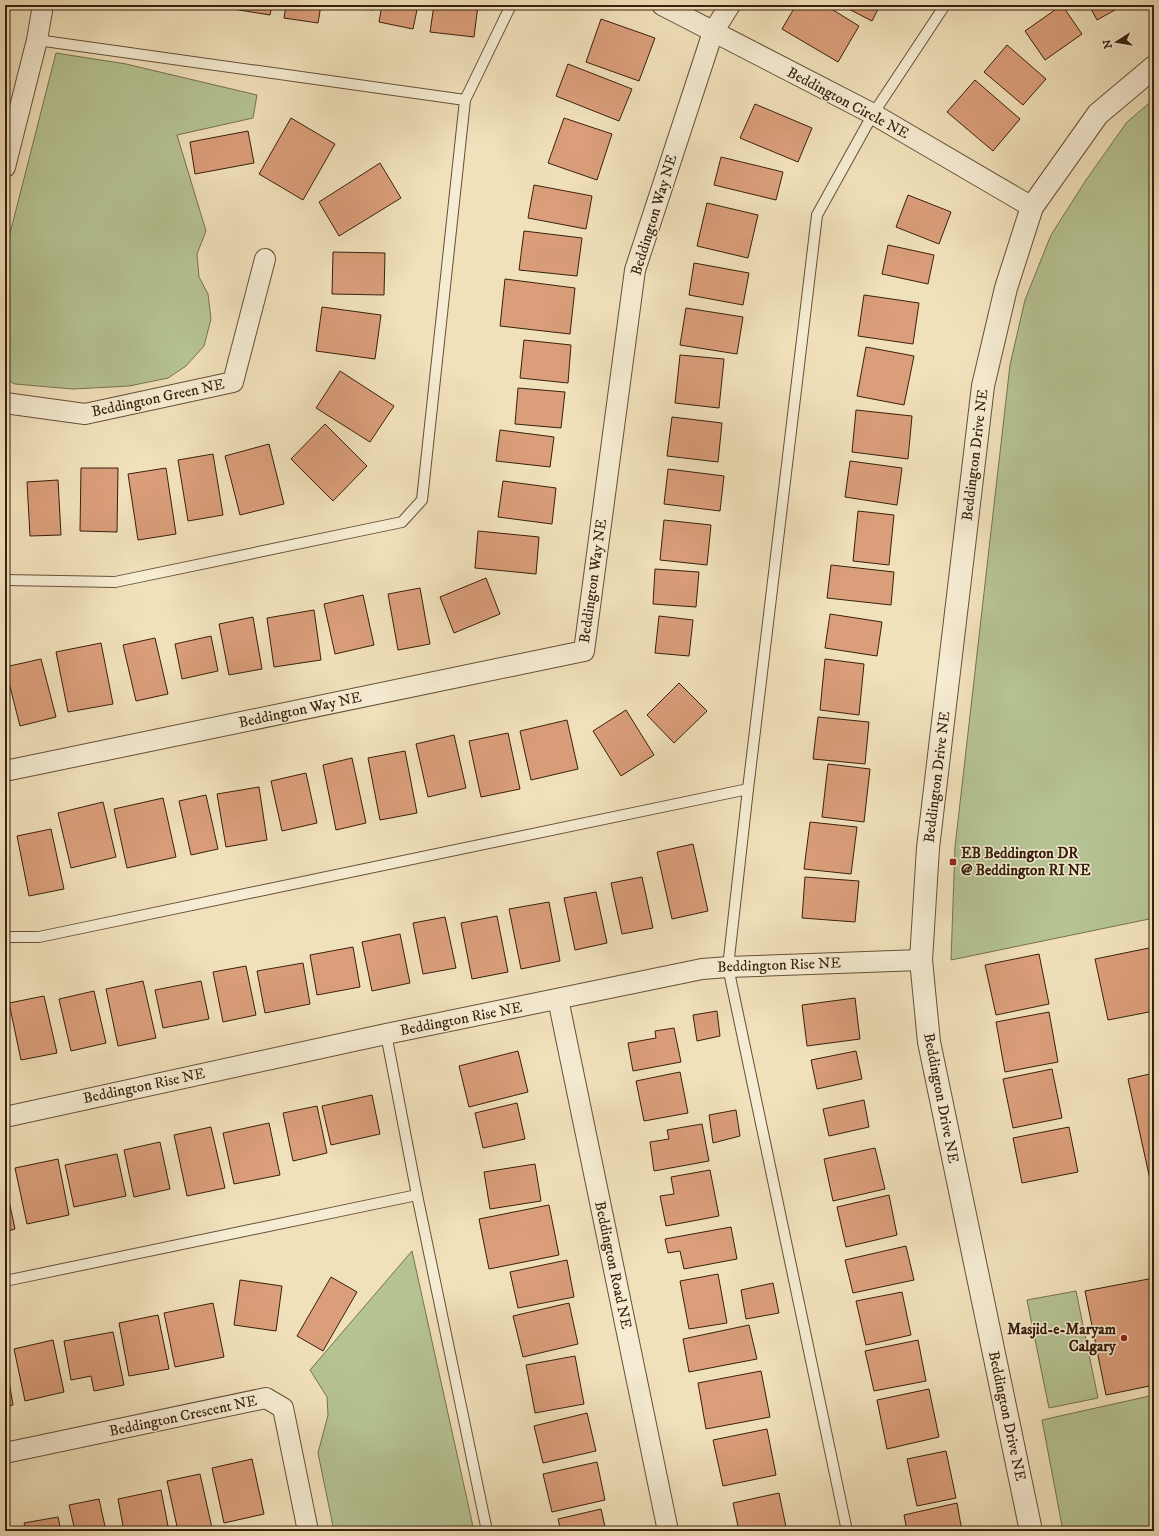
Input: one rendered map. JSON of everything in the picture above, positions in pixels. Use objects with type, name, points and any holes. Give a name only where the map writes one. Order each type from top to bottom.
[{"type":"street","points":[[5,167],[37,40],[43,5]]},
{"type":"street","name":"Beddington Circle NE","points":[[662,5],[873,114],[1032,207]]},
{"type":"street","points":[[713,32],[730,5]]},
{"type":"street","name":"Beddington Way NE","points":[[5,770],[584,651],[634,270],[713,32]]},
{"type":"street","name":"Beddington Drive NE","points":[[1031,1531],[929,1042],[921,960],[928,848],[983,386],[1006,288],[1032,207],[1098,114],[1154,67]]},
{"type":"street","name":"Beddington Green NE","points":[[5,403],[85,414],[233,382],[265,259]]},
{"type":"street","name":"Beddington Rise NE","points":[[5,1117],[386,1034],[702,969],[921,960]]},
{"type":"street","name":"Beddington Road NE","points":[[558,999],[668,1531]]},
{"type":"street","name":"Beddington Crescent NE","points":[[5,1453],[266,1398],[283,1408],[308,1531]]},
{"type":"lane","points":[[5,580],[115,582],[402,522],[422,500],[465,100],[511,5]]},
{"type":"lane","points":[[847,1531],[728,967],[817,215],[873,114],[946,5]]},
{"type":"lane","points":[[37,40],[465,100]]},
{"type":"lane","points":[[5,937],[39,937],[748,789]]},
{"type":"lane","points":[[386,1034],[417,1195],[487,1531]]},
{"type":"lane","points":[[5,1281],[417,1195]]},
{"type":"green space","points":[[56,53],[126,64],[257,95],[253,118],[177,135],[206,231],[197,254],[199,277],[208,294],[211,319],[204,346],[186,366],[168,378],[129,386],[73,389],[15,384],[5,379],[5,253]]},
{"type":"green space","points":[[1154,99],[1154,918],[951,960],[955,847],[1010,365],[1025,300],[1051,235],[1086,180],[1127,122]]},
{"type":"green space","points":[[412,1251],[474,1531],[334,1531],[318,1453],[328,1415],[327,1397],[310,1370]]},
{"type":"green space","points":[[1076,1291],[1098,1398],[1049,1408],[1027,1300]]},
{"type":"green space","points":[[1154,1395],[1154,1531],[1063,1531],[1042,1420]]},
{"type":"building","points":[[234,5],[272,5],[270,15],[233,9]]},
{"type":"building","points":[[286,5],[321,5],[318,23],[284,18]]},
{"type":"building","points":[[336,5],[374,5],[373,10]]},
{"type":"building","points":[[382,5],[418,5],[413,29],[379,22]]},
{"type":"building","points":[[434,5],[478,5],[474,37],[430,32]]},
{"type":"building","points":[[796,5],[825,5],[859,26],[838,62],[782,29]]},
{"type":"building","points":[[841,5],[880,5],[872,21]]},
{"type":"building","points":[[1062,5],[1082,34],[1045,60],[1025,31]]},
{"type":"building","points":[[1089,5],[1122,5],[1122,6],[1097,20]]},
{"type":"building","points":[[601,19],[655,38],[639,81],[586,62]]},
{"type":"building","points":[[1007,45],[1046,79],[1023,105],[984,72]]},
{"type":"building","points":[[568,64],[632,89],[619,121],[556,96]]},
{"type":"building","points":[[975,80],[1020,119],[993,151],[947,112]]},
{"type":"building","points":[[755,104],[812,128],[798,162],[740,138]]},
{"type":"building","points":[[291,118],[335,144],[303,200],[259,174]]},
{"type":"building","points":[[564,118],[612,134],[597,180],[548,163]]},
{"type":"building","points":[[248,131],[254,163],[195,174],[190,142]]},
{"type":"building","points":[[721,157],[783,172],[776,200],[714,185]]},
{"type":"building","points":[[380,163],[401,198],[339,236],[319,202]]},
{"type":"building","points":[[534,185],[592,196],[586,229],[528,218]]},
{"type":"building","points":[[908,195],[951,212],[939,244],[896,227]]},
{"type":"building","points":[[707,203],[758,215],[748,258],[697,246]]},
{"type":"building","points":[[524,231],[582,238],[577,276],[519,270]]},
{"type":"building","points":[[888,245],[934,255],[928,284],[882,274]]},
{"type":"building","points":[[333,252],[385,253],[384,295],[332,294]]},
{"type":"building","points":[[694,263],[749,273],[743,305],[689,295]]},
{"type":"building","points":[[505,279],[575,288],[570,334],[500,326]]},
{"type":"building","points":[[864,295],[919,303],[913,344],[858,336]]},
{"type":"building","points":[[322,307],[381,315],[375,359],[316,351]]},
{"type":"building","points":[[686,308],[743,317],[737,354],[680,345]]},
{"type":"building","points":[[524,340],[571,345],[568,383],[520,378]]},
{"type":"building","points":[[866,347],[914,356],[904,405],[857,396]]},
{"type":"building","points":[[680,355],[724,359],[719,408],[675,403]]},
{"type":"building","points":[[340,371],[394,406],[370,442],[316,408]]},
{"type":"building","points":[[518,388],[565,392],[561,428],[515,424]]},
{"type":"building","points":[[856,410],[912,416],[908,459],[852,452]]},
{"type":"building","points":[[672,417],[722,423],[718,462],[667,456]]},
{"type":"building","points":[[325,424],[367,466],[333,501],[291,459]]},
{"type":"building","points":[[500,430],[554,437],[550,467],[496,461]]},
{"type":"building","points":[[269,444],[284,504],[240,515],[225,456]]},
{"type":"building","points":[[213,454],[223,515],[188,521],[178,460]]},
{"type":"building","points":[[850,461],[902,468],[897,505],[845,497]]},
{"type":"building","points":[[81,468],[118,468],[117,532],[80,531]]},
{"type":"building","points":[[166,468],[176,534],[138,540],[128,474]]},
{"type":"building","points":[[668,469],[724,476],[720,511],[664,504]]},
{"type":"building","points":[[58,480],[61,535],[30,536],[27,482]]},
{"type":"building","points":[[503,481],[556,488],[552,524],[498,517]]},
{"type":"building","points":[[858,511],[894,515],[889,565],[853,561]]},
{"type":"building","points":[[664,520],[711,525],[707,565],[660,560]]},
{"type":"building","points":[[478,531],[539,537],[536,574],[475,568]]},
{"type":"building","points":[[831,565],[894,572],[891,605],[827,598]]},
{"type":"building","points":[[655,569],[699,572],[696,607],[653,604]]},
{"type":"building","points":[[486,578],[500,614],[454,633],[440,597]]},
{"type":"building","points":[[420,588],[430,644],[398,650],[388,594]]},
{"type":"building","points":[[363,595],[374,645],[335,654],[324,604]]},
{"type":"building","points":[[314,610],[321,660],[274,667],[267,618]]},
{"type":"building","points":[[830,614],[882,622],[877,656],[825,648]]},
{"type":"building","points":[[659,616],[693,620],[689,656],[655,653]]},
{"type":"building","points":[[253,617],[262,669],[229,675],[219,624]]},
{"type":"building","points":[[211,636],[218,671],[182,679],[175,644]]},
{"type":"building","points":[[155,638],[168,694],[136,701],[123,645]]},
{"type":"building","points":[[101,643],[113,704],[68,712],[56,652]]},
{"type":"building","points":[[41,659],[56,717],[20,726],[5,667]]},
{"type":"building","points":[[825,659],[864,664],[859,715],[820,710]]},
{"type":"building","points":[[679,683],[707,711],[674,743],[647,715]]},
{"type":"building","points":[[626,710],[654,755],[621,776],[593,731]]},
{"type":"building","points":[[818,717],[869,722],[865,764],[813,759]]},
{"type":"building","points":[[567,720],[578,769],[531,780],[520,731]]},
{"type":"building","points":[[508,733],[520,789],[481,797],[469,741]]},
{"type":"building","points":[[454,735],[466,788],[428,797],[416,744]]},
{"type":"building","points":[[405,751],[417,813],[380,820],[368,758]]},
{"type":"building","points":[[352,758],[366,823],[336,830],[323,765]]},
{"type":"building","points":[[828,764],[870,769],[864,822],[822,817]]},
{"type":"building","points":[[306,773],[317,823],[282,831],[271,781]]},
{"type":"building","points":[[259,787],[267,840],[226,847],[217,794]]},
{"type":"building","points":[[206,795],[218,849],[191,855],[179,801]]},
{"type":"building","points":[[163,798],[176,857],[127,868],[114,809]]},
{"type":"building","points":[[103,802],[116,857],[71,868],[58,813]]},
{"type":"building","points":[[810,822],[857,827],[851,874],[804,869]]},
{"type":"building","points":[[51,829],[64,889],[29,896],[17,836]]},
{"type":"building","points":[[693,844],[708,911],[672,919],[657,852]]},
{"type":"building","points":[[642,877],[653,928],[622,934],[611,883]]},
{"type":"building","points":[[805,877],[859,881],[855,922],[802,918]]},
{"type":"building","points":[[596,892],[607,943],[575,950],[564,898]]},
{"type":"building","points":[[549,902],[560,961],[521,969],[509,909]]},
{"type":"building","points":[[497,916],[508,972],[472,979],[461,923]]},
{"type":"building","points":[[445,917],[456,968],[423,974],[413,923]]},
{"type":"building","points":[[400,934],[410,983],[372,991],[362,942]]},
{"type":"building","points":[[353,947],[360,987],[317,995],[310,955]]},
{"type":"building","points":[[1154,947],[1154,1011],[1108,1020],[1095,959]]},
{"type":"building","points":[[1039,954],[1049,1004],[996,1015],[985,965]]},
{"type":"building","points":[[303,963],[310,1004],[265,1013],[257,971]]},
{"type":"building","points":[[246,966],[256,1015],[223,1022],[213,972]]},
{"type":"building","points":[[143,981],[156,1038],[118,1046],[106,989]]},
{"type":"building","points":[[201,981],[209,1019],[163,1028],[155,990]]},
{"type":"building","points":[[94,991],[106,1043],[71,1051],[59,999]]},
{"type":"building","points":[[44,996],[57,1053],[21,1060],[9,1003]]},
{"type":"building","points":[[855,998],[860,1039],[807,1046],[802,1005]]},
{"type":"building","points":[[717,1011],[720,1036],[697,1041],[693,1015]]},
{"type":"building","points":[[1049,1012],[1058,1062],[1005,1072],[996,1022]]},
{"type":"building","points":[[674,1028],[681,1062],[633,1071],[628,1043],[656,1038],[655,1031]]},
{"type":"building","points":[[518,1051],[528,1092],[469,1107],[459,1066]]},
{"type":"building","points":[[856,1051],[862,1079],[817,1089],[811,1060]]},
{"type":"building","points":[[1052,1069],[1062,1118],[1013,1128],[1003,1079]]},
{"type":"building","points":[[680,1072],[688,1113],[644,1121],[636,1081]]},
{"type":"building","points":[[1154,1073],[1154,1183],[1151,1184],[1128,1079]]},
{"type":"building","points":[[372,1095],[380,1134],[331,1145],[322,1106]]},
{"type":"building","points":[[864,1100],[869,1127],[829,1136],[823,1109]]},
{"type":"building","points":[[517,1103],[525,1139],[483,1148],[475,1113]]},
{"type":"building","points":[[317,1106],[327,1153],[293,1161],[283,1113]]},
{"type":"building","points":[[736,1110],[740,1136],[713,1143],[709,1115]]},
{"type":"building","points":[[269,1123],[280,1175],[234,1184],[223,1133]]},
{"type":"building","points":[[702,1124],[709,1161],[654,1171],[650,1142],[669,1139],[667,1130]]},
{"type":"building","points":[[211,1127],[225,1188],[187,1196],[174,1135]]},
{"type":"building","points":[[1069,1127],[1078,1172],[1022,1183],[1013,1138]]},
{"type":"building","points":[[160,1142],[170,1189],[134,1197],[124,1150]]},
{"type":"building","points":[[875,1148],[885,1189],[833,1201],[824,1159]]},
{"type":"building","points":[[117,1154],[126,1196],[74,1207],[65,1165]]},
{"type":"building","points":[[58,1159],[69,1215],[27,1224],[15,1168]]},
{"type":"building","points":[[535,1164],[541,1201],[490,1209],[484,1172]]},
{"type":"building","points":[[710,1170],[719,1216],[666,1226],[660,1196],[674,1194],[671,1177]]},
{"type":"building","points":[[5,1182],[15,1229],[5,1232]]},
{"type":"building","points":[[889,1195],[897,1235],[846,1247],[837,1207]]},
{"type":"building","points":[[549,1205],[559,1255],[489,1269],[479,1219]]},
{"type":"building","points":[[731,1227],[737,1259],[684,1269],[680,1251],[668,1253],[665,1239]]},
{"type":"building","points":[[906,1246],[914,1280],[853,1293],[845,1260]]},
{"type":"building","points":[[567,1260],[574,1297],[518,1308],[510,1272]]},
{"type":"building","points":[[718,1274],[727,1323],[689,1329],[680,1281]]},
{"type":"building","points":[[331,1277],[357,1292],[323,1351],[297,1336]]},
{"type":"building","name":"Masjid-e-Maryam Calgary","points":[[1154,1278],[1154,1385],[1106,1395],[1085,1291]]},
{"type":"building","points":[[240,1280],[282,1286],[276,1331],[234,1325]]},
{"type":"building","points":[[773,1283],[779,1313],[746,1319],[741,1290]]},
{"type":"building","points":[[902,1292],[911,1335],[866,1345],[856,1301]]},
{"type":"building","points":[[213,1303],[224,1357],[175,1367],[164,1313]]},
{"type":"building","points":[[569,1303],[578,1344],[523,1357],[513,1316]]},
{"type":"building","points":[[158,1315],[169,1369],[129,1376],[119,1323]]},
{"type":"building","points":[[749,1325],[757,1359],[689,1372],[683,1339]]},
{"type":"building","points":[[113,1332],[124,1385],[94,1391],[91,1376],[71,1380],[64,1341]]},
{"type":"building","points":[[53,1340],[64,1392],[25,1401],[14,1349]]},
{"type":"building","points":[[918,1340],[926,1381],[874,1391],[865,1351]]},
{"type":"building","points":[[575,1356],[584,1404],[535,1413],[526,1365]]},
{"type":"building","points":[[7,1369],[13,1405],[5,1407],[5,1370]]},
{"type":"building","points":[[761,1371],[770,1417],[706,1429],[698,1383]]},
{"type":"building","points":[[929,1389],[939,1437],[887,1449],[877,1400]]},
{"type":"building","points":[[587,1413],[596,1451],[543,1463],[534,1426]]},
{"type":"building","points":[[767,1429],[776,1475],[723,1486],[713,1440]]},
{"type":"building","points":[[946,1451],[956,1498],[917,1506],[907,1459]]},
{"type":"building","points":[[252,1459],[264,1514],[224,1523],[212,1468]]},
{"type":"building","points":[[597,1462],[605,1500],[552,1512],[543,1474]]},
{"type":"building","points":[[200,1474],[212,1528],[200,1531],[178,1531],[167,1481]]},
{"type":"building","points":[[161,1490],[169,1531],[124,1531],[118,1499]]},
{"type":"building","points":[[779,1493],[786,1527],[767,1531],[739,1531],[733,1503]]},
{"type":"building","points":[[99,1499],[106,1531],[75,1531],[69,1505]]},
{"type":"building","points":[[957,1503],[962,1531],[907,1531],[904,1515]]},
{"type":"building","points":[[601,1509],[606,1531],[561,1531],[558,1519]]},
{"type":"building","points":[[58,1517],[61,1531],[26,1531],[24,1523]]},
{"type":"place","name":"EB Beddington DR @ Beddington RI NE","points":[[953,862]]},
{"type":"place","name":"Masjid-e-Maryam Calgary","points":[[1124,1338]]}]
